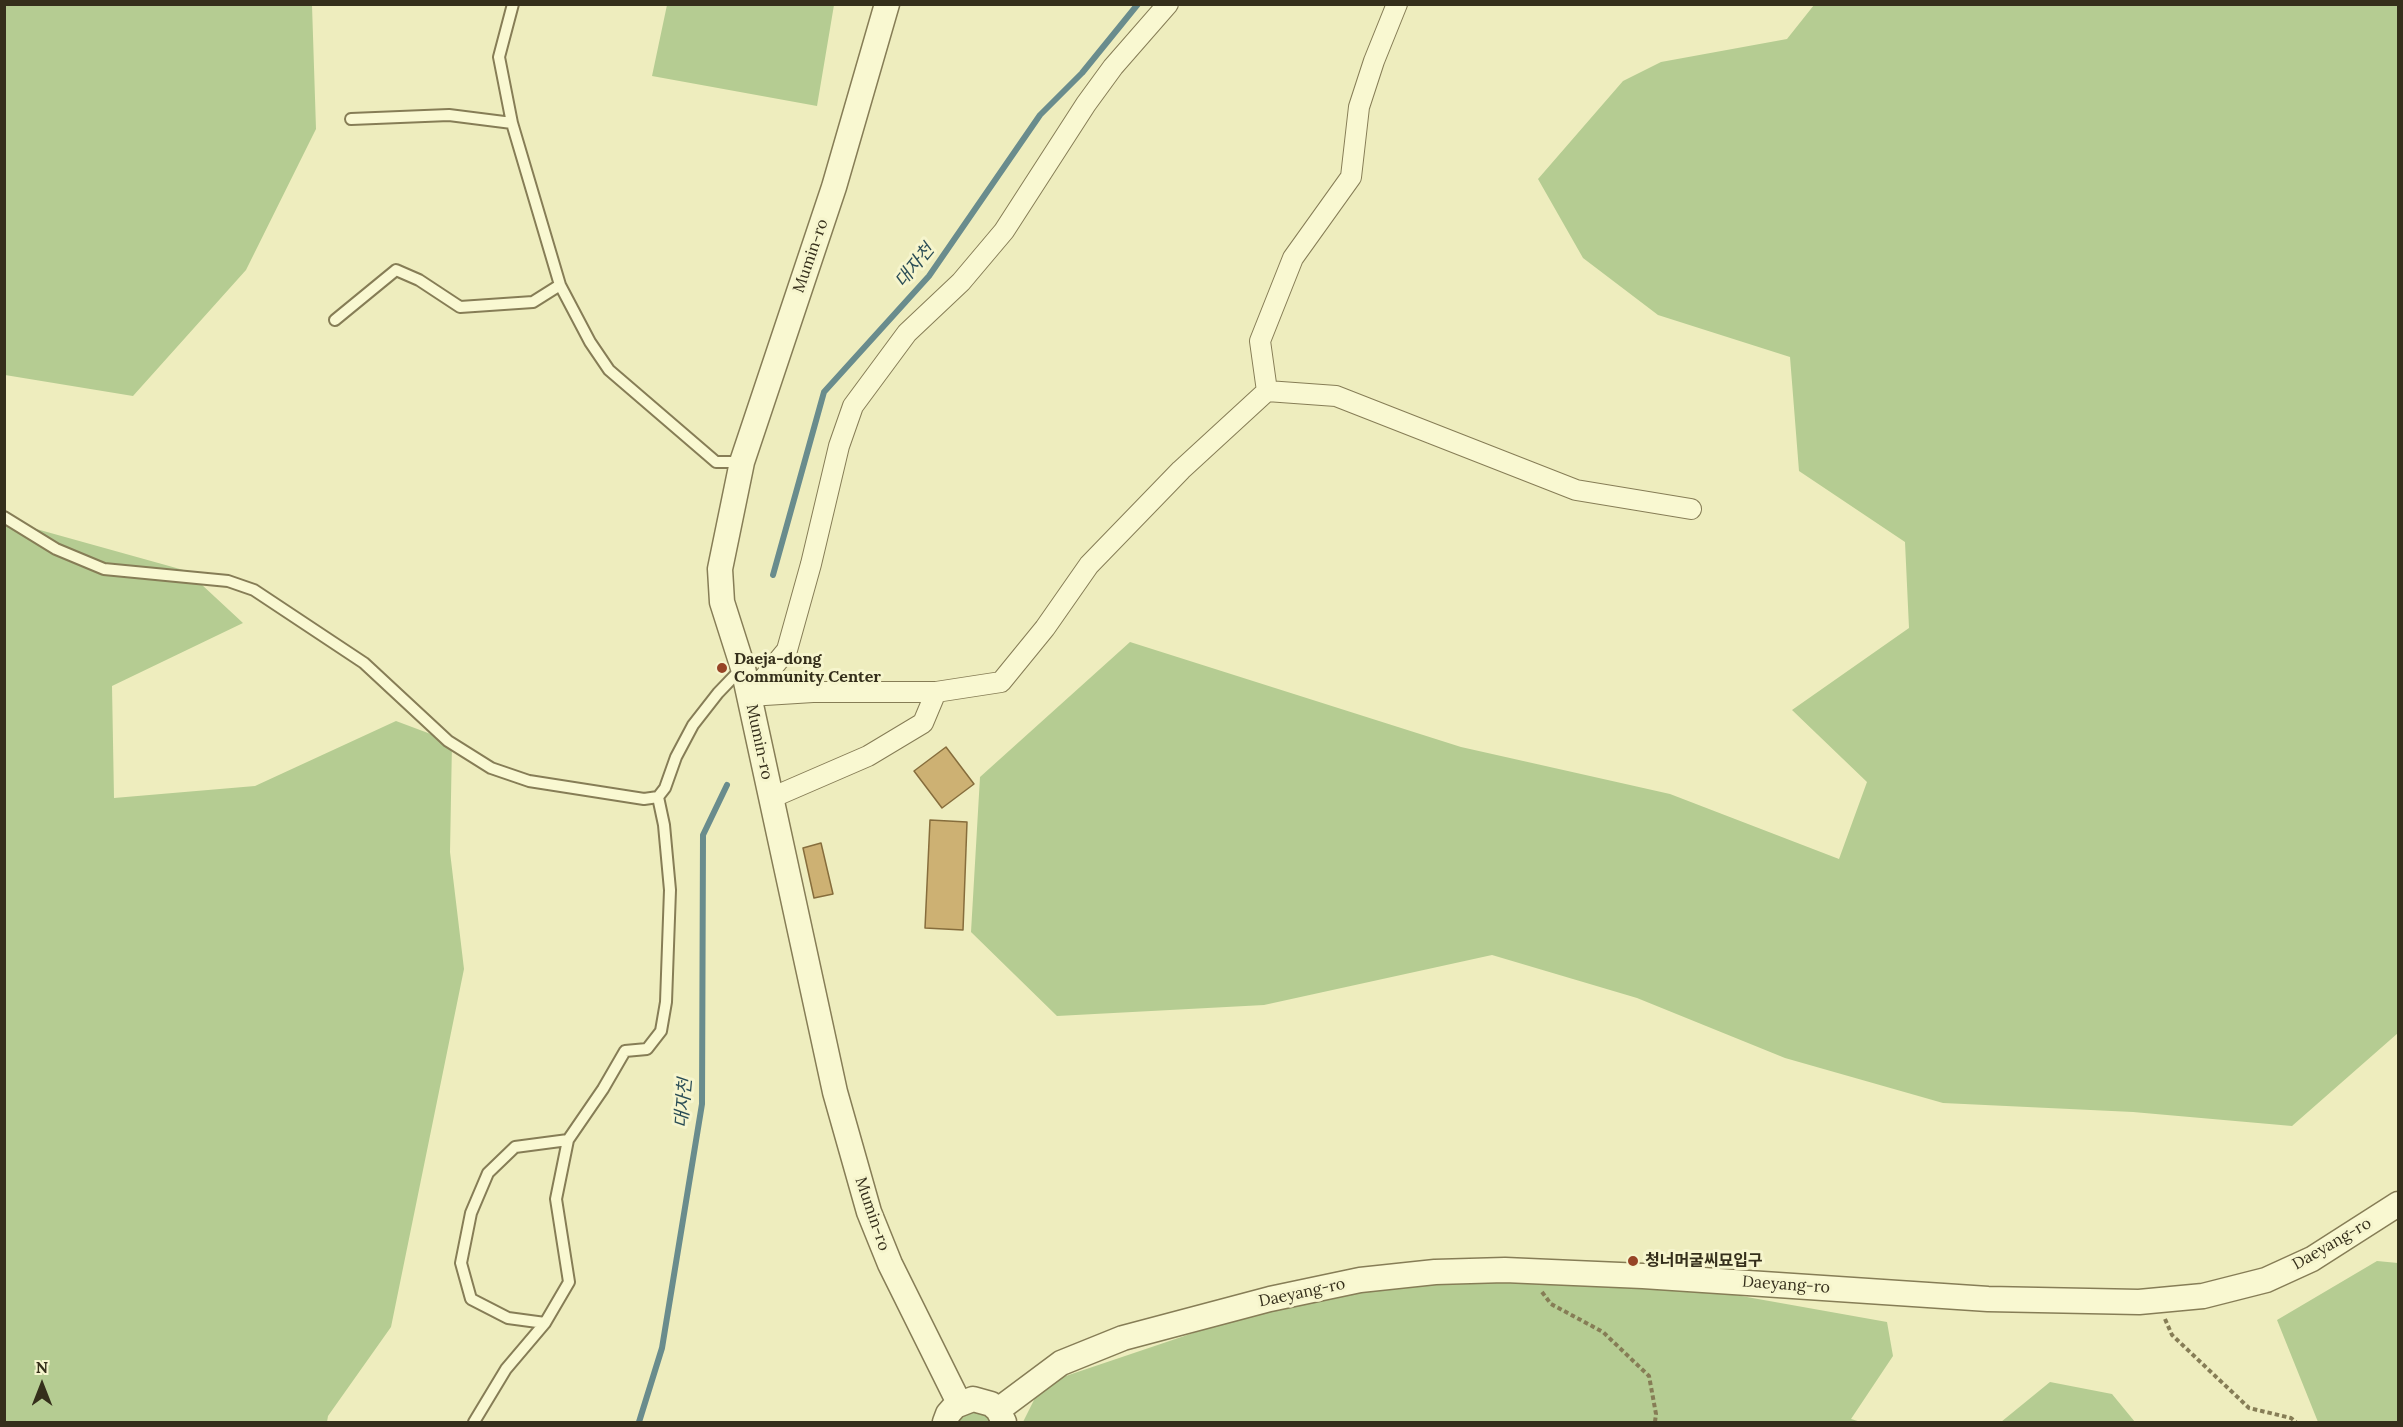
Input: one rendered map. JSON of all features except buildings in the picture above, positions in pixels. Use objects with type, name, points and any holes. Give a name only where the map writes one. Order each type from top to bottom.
[{"type":"street","name":"Mumin-ro","points":[[887,4],[834,187],[742,462],[720,569],[722,602],[749,696],[835,1092],[869,1212],[890,1264],[959,1403]]},
{"type":"street","points":[[749,696],[787,650],[812,564],[839,446],[853,406],[907,333],[961,282],[1004,231],[1086,104],[1113,67],[1168,4]]},
{"type":"street","points":[[1267,391],[1260,341],[1293,258],[1352,177],[1359,107],[1374,61],[1397,4]]},
{"type":"street","points":[[749,696],[813,692],[936,692],[1001,682],[1045,628],[1089,565],[1181,470],[1267,391],[1336,396],[1576,490],[1691,508]]},
{"type":"street","points":[[771,798],[868,756],[923,723],[936,692]]},
{"type":"street","name":"Daeyang-ro","points":[[959,1403],[973,1399],[982,1400],[1001,1416],[1061,1364],[1123,1338],[1270,1299],[1360,1280],[1436,1272],[1527,1271],[1643,1276],[1988,1299],[2139,1302],[2203,1296],[2266,1280],[2312,1259],[2398,1204]]},
{"type":"street","points":[[945,1422],[948,1414],[959,1403]]},
{"type":"lane","points":[[513,4],[499,57],[512,123],[560,285],[590,342],[609,370],[716,462],[742,462]]},
{"type":"lane","points":[[351,119],[449,115],[512,123]]},
{"type":"lane","points":[[335,320],[396,270],[419,280],[460,307],[531,303],[560,285]]},
{"type":"lane","points":[[4,517],[56,549],[104,569],[228,581],[254,590],[364,663],[448,741],[490,768],[529,781],[644,799],[658,797],[665,788],[676,757],[693,725],[718,693],[742,668]]},
{"type":"lane","points":[[474,1422],[506,1370],[545,1323],[569,1282],[556,1199],[567,1140],[603,1089],[625,1051],[647,1049],[661,1031],[666,1002],[670,890],[664,825],[658,797]]},
{"type":"lane","points":[[545,1323],[508,1318],[471,1299],[461,1263],[471,1214],[488,1173],[515,1147],[567,1140]]},
{"type":"path","points":[[1527,1271],[1551,1304],[1603,1332],[1649,1376],[1656,1414],[1655,1422]]},
{"type":"path","points":[[2155,1300],[2172,1335],[2249,1408],[2291,1418],[2296,1422]]},
{"type":"green space","points":[[4,5],[312,5],[316,129],[246,270],[133,396],[5,375]]},
{"type":"green space","points":[[667,5],[834,5],[817,106],[652,76]]},
{"type":"green space","points":[[1814,5],[2398,5],[2398,1033],[2292,1126],[2133,1112],[1943,1103],[1785,1058],[1637,998],[1492,955],[1264,1005],[1057,1016],[971,932],[980,777],[1130,642],[1461,747],[1670,794],[1839,859],[1867,782],[1792,710],[1909,628],[1905,542],[1799,471],[1790,357],[1658,315],[1583,258],[1538,179],[1623,81],[1661,62],[1787,39]]},
{"type":"green space","points":[[4,520],[187,571],[243,623],[112,686],[114,798],[255,786],[396,721],[452,742],[450,852],[464,969],[391,1327],[328,1416],[327,1422],[5,1422]]},
{"type":"green space","points":[[2377,1261],[2398,1263],[2398,1422],[2318,1422],[2277,1320]]},
{"type":"green space","points":[[1360,1271],[1730,1294],[1887,1322],[1893,1356],[1851,1419],[1861,1422],[1023,1422],[1042,1384],[1211,1327]]},
{"type":"green space","points":[[2050,1382],[2112,1394],[2135,1422],[2001,1422]]},
{"type":"green space","points":[[974,1412],[984,1414],[991,1422],[958,1422],[963,1416]]},
{"type":"waterway","name":"대자천","points":[[773,575],[824,392],[929,276],[1040,115],[1082,73],[1138,4]]},
{"type":"waterway","name":"대자천","points":[[639,1422],[662,1348],[702,1104],[703,835],[727,785]]},
{"type":"place","name":"Daeja-dong Community Center","points":[[722,668]]},
{"type":"place","name":"청너머굴씨묘입구","points":[[1633,1261]]}]
